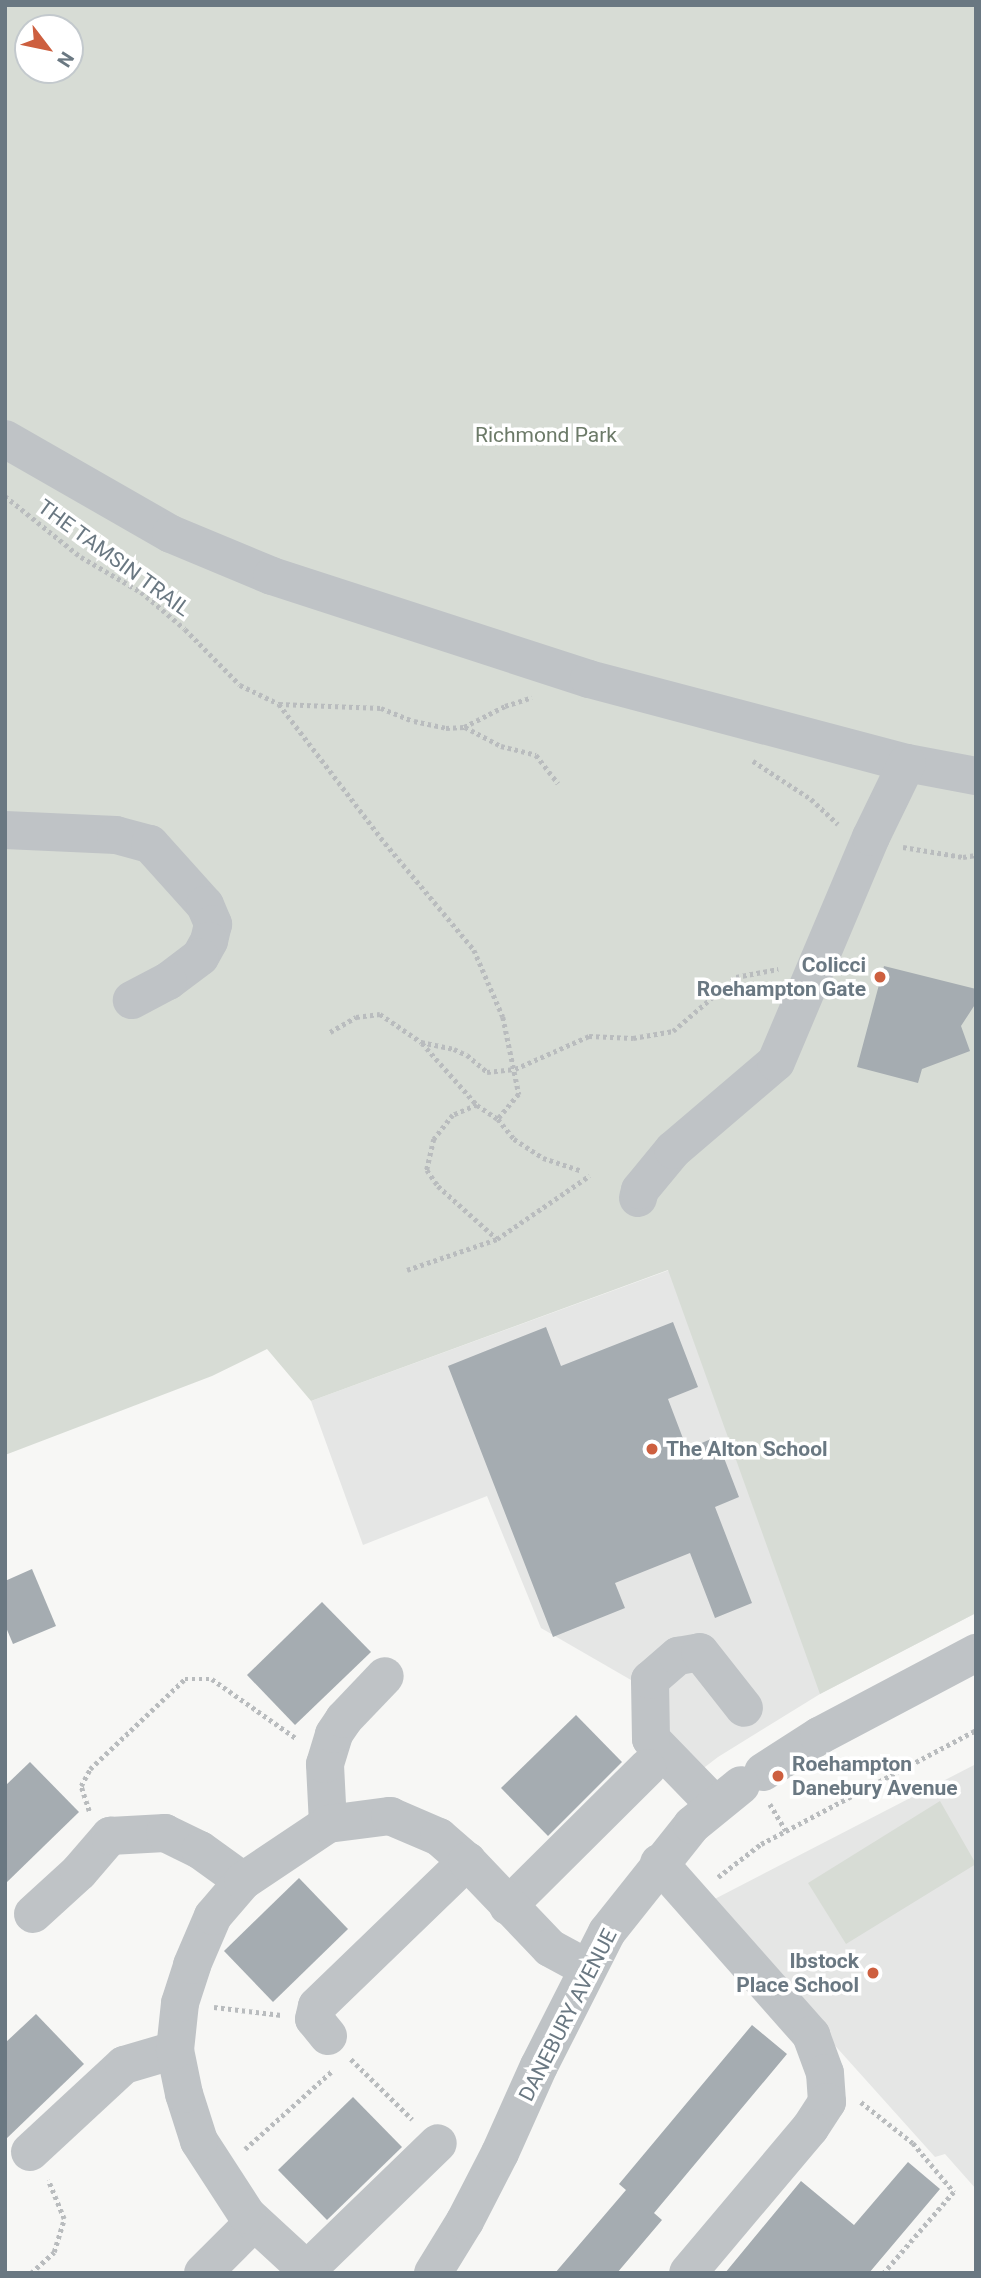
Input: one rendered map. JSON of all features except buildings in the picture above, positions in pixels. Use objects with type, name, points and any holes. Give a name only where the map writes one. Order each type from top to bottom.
[{"type":"street","points":[[5,439],[171,534],[272,576],[589,679],[907,763],[976,776]]},
{"type":"street","points":[[638,1198],[640,1191],[673,1150],[776,1062],[871,837],[907,763]]},
{"type":"street","points":[[5,830],[116,835],[150,844],[205,905],[213,924],[209,941],[200,957],[168,981],[132,1000]]},
{"type":"street","points":[[744,1707],[700,1652],[678,1656],[650,1680],[651,1739],[746,1790]]},
{"type":"street","name":"DANEBURY AVENUE","points":[[433,2273],[465,2221],[500,2153],[587,1968],[607,1932],[659,1863],[692,1825],[746,1790],[819,1736],[976,1653]]},
{"type":"street","points":[[328,1824],[325,1764],[334,1734],[344,1719],[385,1676]]},
{"type":"street","points":[[508,1906],[647,1768]]},
{"type":"street","points":[[438,2143],[309,2271],[254,2222],[199,2141],[184,2094],[176,2050],[180,2003],[214,1916],[243,1881],[328,1824],[390,1816],[439,1837],[467,1861],[550,1948],[587,1968]]},
{"type":"street","points":[[33,1914],[79,1872],[110,1836],[165,1833],[200,1850],[243,1881]]},
{"type":"street","points":[[321,2027],[317,2006],[467,1861]]},
{"type":"street","points":[[659,1863],[811,2035],[825,2073],[827,2102],[810,2128],[688,2273]]},
{"type":"street","points":[[30,2152],[124,2065],[176,2050]]},
{"type":"street","points":[[203,2273],[254,2222]]},
{"type":"path","name":"THE TAMSIN TRAIL","points":[[5,496],[82,557],[141,592],[185,629],[240,685],[278,704],[381,708],[414,721],[446,728],[464,727]]},
{"type":"path","points":[[464,727],[505,706],[531,697],[543,698]]},
{"type":"path","points":[[278,704],[385,843],[474,950],[503,1017],[519,1094],[498,1119]]},
{"type":"path","points":[[464,727],[501,746],[536,755],[558,783]]},
{"type":"path","points":[[742,756],[811,799],[833,822],[906,848],[963,857],[976,855]]},
{"type":"path","points":[[421,1042],[454,1049],[487,1072],[515,1069],[589,1036],[633,1038],[673,1031],[736,978],[820,958]]},
{"type":"path","points":[[330,1032],[356,1017],[380,1014],[421,1042],[477,1105],[498,1119],[514,1139],[543,1158],[582,1171]]},
{"type":"path","points":[[477,1105],[453,1115],[434,1139],[427,1170],[438,1186],[497,1239]]},
{"type":"path","points":[[407,1270],[497,1239],[589,1177]]},
{"type":"path","points":[[110,1836],[87,1807],[81,1786],[90,1769],[185,1679],[212,1679],[291,1736],[330,1749]]},
{"type":"path","points":[[690,1899],[761,1844],[976,1730]]},
{"type":"path","points":[[746,1790],[786,1831]]},
{"type":"path","points":[[180,2003],[321,2027]]},
{"type":"path","points":[[219,2174],[349,2057],[438,2143]]},
{"type":"path","points":[[825,2073],[913,2143],[954,2192],[884,2273]]},
{"type":"path","points":[[30,2152],[43,2166],[64,2219],[54,2252],[31,2273]]},
{"type":"shaded area","name":"The Alton School","points":[[976,1158],[976,1613],[820,1694],[718,1757],[688,1780],[631,1680],[541,1628],[487,1496],[363,1545],[311,1401]]},
{"type":"shaded area","name":"Ibstock Place School","points":[[976,1764],[976,2189],[945,2154],[935,2157],[707,1903]]},
{"type":"green space","name":"Richmond Park","points":[[5,5],[976,5],[976,1613],[820,1694],[668,1270],[311,1401],[267,1349],[212,1376],[5,1455]]},
{"type":"green space","points":[[940,1801],[976,1864],[846,1944],[808,1883]]},
{"type":"place","name":"Colicci Roehampton Gate","points":[[880,977]]},
{"type":"place","name":"The Alton School","points":[[652,1449]]},
{"type":"place","name":"Roehampton Danebury Avenue","points":[[778,1776]]},
{"type":"place","name":"Ibstock Place School","points":[[873,1973]]}]
